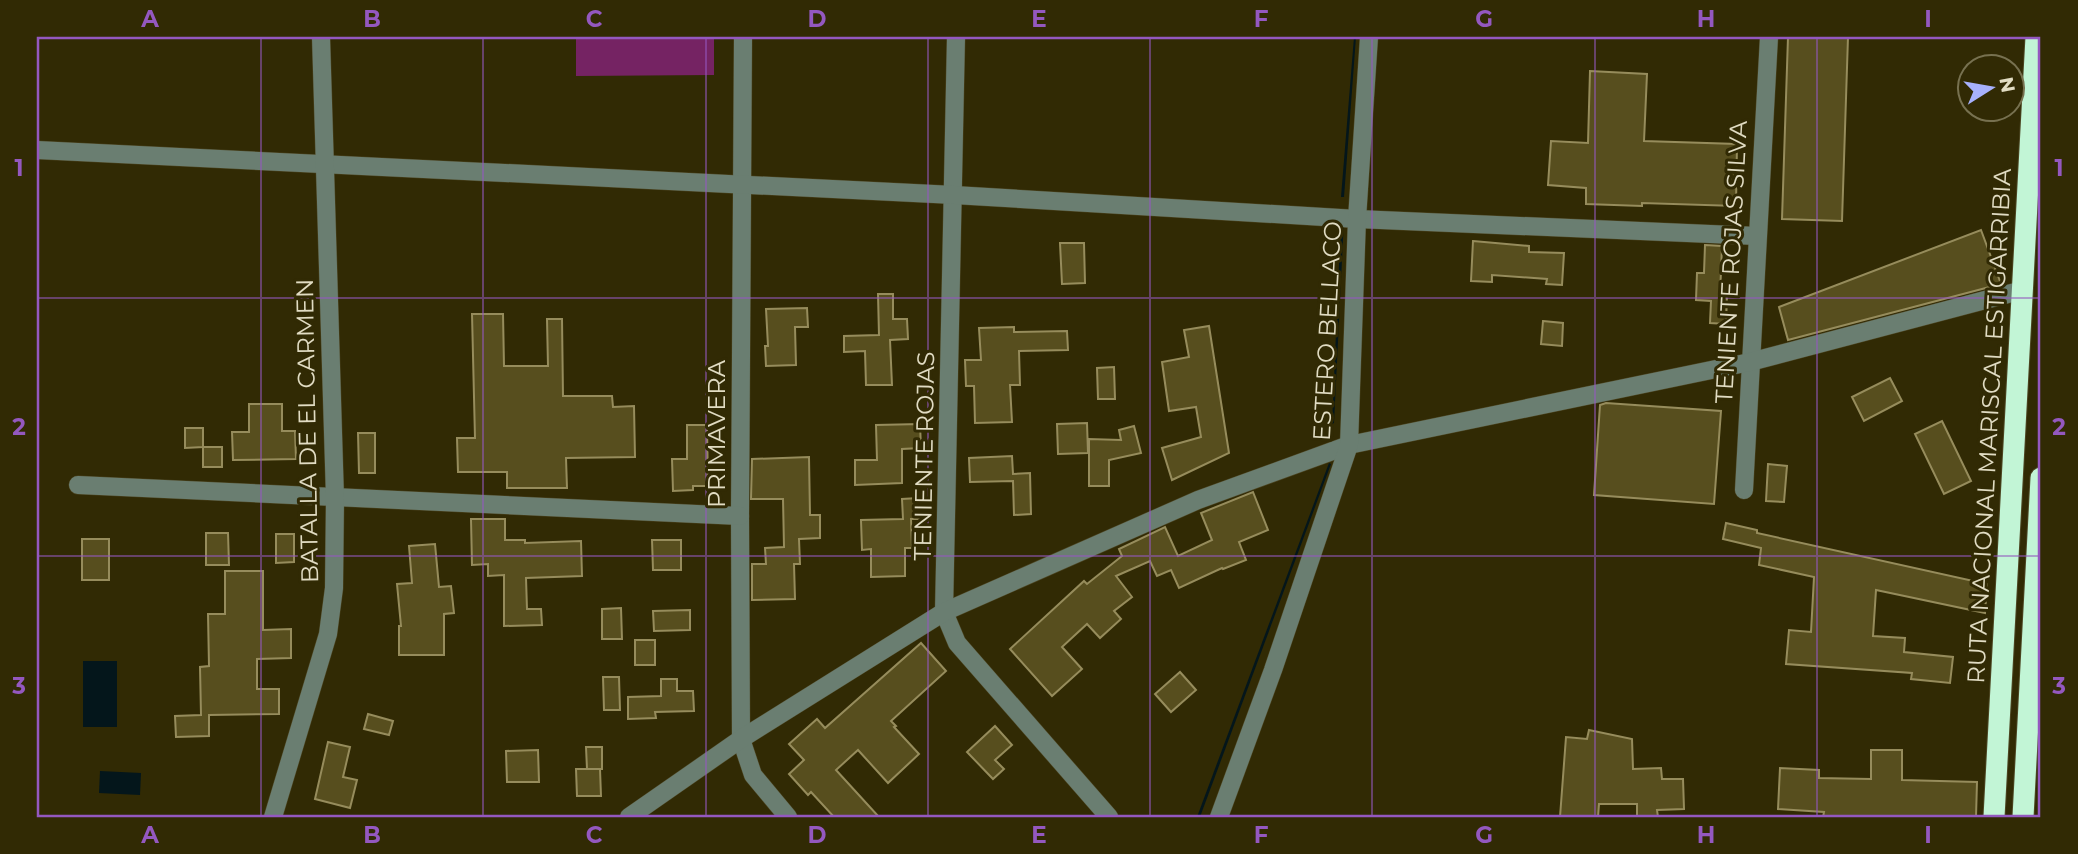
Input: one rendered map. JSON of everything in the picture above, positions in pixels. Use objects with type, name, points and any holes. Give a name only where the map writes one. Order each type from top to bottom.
[{"type":"highway","name":"RUTA NACIONAL MARISCAL ESTIGARRIBIA","points":[[1994,817],[2036,37]]},
{"type":"highway","points":[[2022,817],[2037,628],[2041,478]]},
{"type":"street","name":"BATALLA DE EL CARMEN","points":[[273,817],[328,634],[334,588],[335,498],[321,37]]},
{"type":"street","name":"PRIMAVERA","points":[[743,37],[741,740],[753,775],[788,817]]},
{"type":"street","name":"TENIENTE ROJAS","points":[[957,37],[944,612],[957,643],[1109,817]]},
{"type":"street","name":"ESTERO BELLACO","points":[[1219,817],[1273,670],[1349,445],[1357,219],[1369,37]]},
{"type":"street","name":"TENIENTE ROJAS SILVA","points":[[1744,490],[1769,37]]},
{"type":"street","points":[[37,150],[954,195],[1357,219],[1757,236]]},
{"type":"street","points":[[629,817],[741,740],[944,612],[1198,500],[1349,445],[1749,362],[2024,290]]},
{"type":"street","points":[[78,485],[740,516]]},
{"type":"street","points":[[2005,628],[2037,628]]},
{"type":"shaded area","points":[[576,37],[714,37],[714,75],[576,76]]},
{"type":"shaded area","points":[[1354,37],[1344,197],[1341,197]]},
{"type":"shaded area","points":[[1341,219],[1344,219],[1332,424]]},
{"type":"shaded area","points":[[1329,463],[1331,464],[1200,817],[1197,817]]},
{"type":"shaded area","points":[[83,661],[117,661],[117,727],[83,727]]},
{"type":"shaded area","points":[[100,771],[141,773],[140,795],[99,793]]},
{"type":"building","points":[[1788,37],[1848,37],[1842,221],[1782,219]]},
{"type":"building","points":[[1590,71],[1647,74],[1644,141],[1737,144],[1736,206],[1586,204],[1586,188],[1548,185],[1551,141],[1588,143]]},
{"type":"building","points":[[1981,230],[2001,284],[1788,340],[1779,307]]},
{"type":"building","points":[[1473,241],[1529,246],[1529,252],[1564,253],[1562,285],[1546,284],[1547,279],[1492,275],[1492,282],[1471,281]]},
{"type":"building","points":[[1060,243],[1084,243],[1085,283],[1062,284]]},
{"type":"building","points":[[1705,245],[1722,246],[1720,296],[1727,296],[1726,324],[1710,323],[1711,301],[1696,300],[1697,273],[1704,273]]},
{"type":"building","points":[[878,294],[893,294],[893,319],[907,319],[908,339],[890,340],[892,385],[866,385],[865,351],[844,352],[844,336],[879,335]]},
{"type":"building","points":[[807,308],[808,327],[795,327],[796,365],[766,366],[766,309]]},
{"type":"building","points":[[472,314],[503,314],[504,366],[548,366],[547,319],[562,319],[563,396],[612,396],[613,407],[634,406],[635,457],[566,458],[567,488],[507,488],[507,472],[458,472],[457,438],[475,438]]},
{"type":"building","points":[[1543,321],[1563,323],[1562,346],[1541,344]]},
{"type":"building","points":[[1209,326],[1229,453],[1172,480],[1162,448],[1201,437],[1196,407],[1169,411],[1162,362],[1189,357],[1184,330]]},
{"type":"building","points":[[1014,327],[1014,332],[1067,331],[1068,350],[1019,351],[1020,385],[1010,385],[1012,422],[975,423],[974,386],[966,386],[965,360],[981,360],[979,328]]},
{"type":"building","points":[[1114,367],[1115,399],[1098,399],[1097,368]]},
{"type":"building","points":[[1890,378],[1902,401],[1864,421],[1852,397]]},
{"type":"building","points":[[1606,403],[1721,411],[1714,504],[1594,495],[1600,405]]},
{"type":"building","points":[[249,404],[282,404],[282,431],[295,431],[296,459],[233,460],[232,432],[249,432]]},
{"type":"building","points":[[1942,421],[1971,481],[1944,494],[1915,434]]},
{"type":"building","points":[[1087,423],[1088,453],[1058,454],[1057,424]]},
{"type":"building","points":[[920,424],[921,448],[902,449],[902,483],[855,485],[855,460],[877,460],[876,425]]},
{"type":"building","points":[[687,425],[707,425],[708,486],[693,486],[693,490],[673,491],[672,459],[687,459]]},
{"type":"building","points":[[1134,426],[1141,453],[1109,460],[1109,486],[1089,486],[1089,439],[1121,440],[1119,430]]},
{"type":"building","points":[[185,428],[203,428],[203,447],[185,448]]},
{"type":"building","points":[[358,433],[375,433],[375,473],[359,473]]},
{"type":"building","points":[[203,447],[222,447],[222,467],[203,467]]},
{"type":"building","points":[[1012,456],[1013,474],[1030,473],[1031,514],[1014,515],[1013,481],[970,482],[969,458]]},
{"type":"building","points":[[809,457],[810,515],[820,515],[820,538],[799,539],[800,564],[794,564],[795,599],[752,600],[752,564],[766,564],[765,548],[784,547],[783,499],[751,499],[752,459]]},
{"type":"building","points":[[1768,464],[1787,466],[1784,502],[1766,501]]},
{"type":"building","points":[[1253,492],[1268,530],[1239,542],[1246,560],[1179,588],[1171,570],[1157,576],[1150,561],[1116,576],[1132,597],[1114,611],[1121,619],[1100,638],[1087,624],[1062,647],[1082,669],[1052,696],[1010,649],[1084,581],[1087,584],[1122,556],[1119,549],[1165,527],[1178,556],[1212,540],[1201,513]]},
{"type":"building","points":[[918,498],[919,519],[911,519],[912,548],[905,548],[905,576],[871,577],[871,549],[862,550],[861,520],[903,519],[902,499]]},
{"type":"building","points":[[471,519],[505,519],[505,540],[525,540],[525,543],[581,541],[582,576],[526,578],[527,609],[541,609],[542,625],[504,626],[504,575],[488,576],[488,564],[472,565]]},
{"type":"building","points":[[1726,523],[1757,530],[1757,533],[1987,584],[1985,613],[1876,590],[1873,636],[1905,638],[1904,652],[1953,657],[1950,683],[1911,679],[1912,673],[1786,664],[1789,630],[1811,632],[1814,577],[1759,565],[1761,548],[1723,539]]},
{"type":"building","points":[[206,533],[228,533],[229,565],[206,565]]},
{"type":"building","points":[[276,534],[294,534],[294,562],[276,563]]},
{"type":"building","points":[[82,539],[109,539],[109,580],[82,580]]},
{"type":"building","points":[[652,540],[681,540],[681,570],[653,570]]},
{"type":"building","points":[[435,544],[439,587],[451,586],[454,613],[444,614],[444,655],[399,655],[401,626],[397,584],[412,583],[409,546]]},
{"type":"building","points":[[225,571],[263,571],[263,630],[291,629],[291,658],[257,659],[257,689],[279,689],[279,714],[209,715],[209,736],[176,737],[175,716],[201,715],[200,667],[209,666],[208,614],[225,614]]},
{"type":"building","points":[[621,608],[622,639],[602,639],[602,609]]},
{"type":"building","points":[[690,610],[690,630],[654,631],[653,611]]},
{"type":"building","points":[[635,640],[655,640],[655,665],[635,665]]},
{"type":"building","points":[[921,643],[946,671],[891,721],[919,754],[888,783],[858,750],[836,770],[879,817],[834,817],[811,792],[808,795],[789,774],[804,760],[789,744],[817,719],[825,728]]},
{"type":"building","points":[[1180,672],[1196,690],[1171,712],[1155,694]]},
{"type":"building","points":[[603,677],[619,677],[620,710],[604,710]]},
{"type":"building","points":[[661,679],[677,679],[677,691],[693,691],[694,711],[655,712],[656,718],[628,719],[628,697],[661,696]]},
{"type":"building","points":[[368,714],[393,721],[389,735],[364,729]]},
{"type":"building","points":[[995,726],[1012,745],[995,760],[1004,769],[993,779],[967,752]]},
{"type":"building","points":[[1589,730],[1632,739],[1633,769],[1661,768],[1662,779],[1683,779],[1684,809],[1657,810],[1658,817],[1637,817],[1637,804],[1599,804],[1598,817],[1560,817],[1566,737],[1587,739]]},
{"type":"building","points":[[328,742],[350,747],[343,777],[357,780],[350,808],[315,799]]},
{"type":"building","points":[[586,747],[602,747],[602,769],[587,769]]},
{"type":"building","points":[[538,750],[539,782],[507,782],[506,751]]},
{"type":"building","points":[[1871,750],[1902,750],[1902,780],[1977,782],[1976,817],[1823,817],[1824,812],[1778,809],[1780,768],[1819,770],[1819,778],[1871,779]]},
{"type":"building","points":[[576,769],[600,769],[601,796],[577,796]]}]
